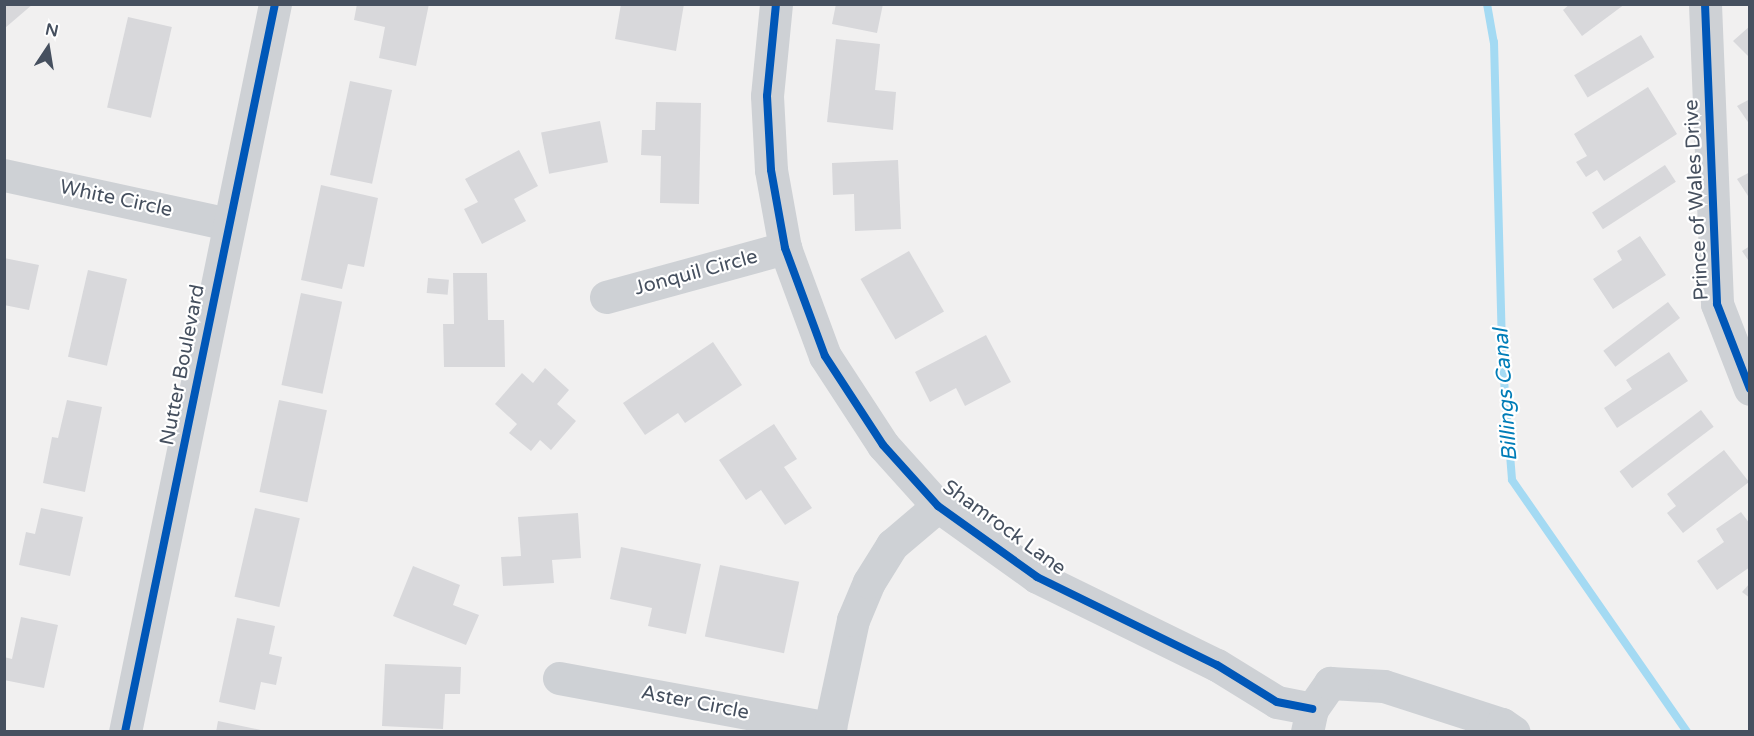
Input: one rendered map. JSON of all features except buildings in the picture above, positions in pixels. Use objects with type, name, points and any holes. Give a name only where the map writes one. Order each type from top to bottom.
[{"type":"street","name":"Nutter Boulevard","points":[[125,732],[274,4]]},
{"type":"street","name":"Shamrock Lane","points":[[776,4],[767,96],[771,170],[785,248],[825,356],[883,445],[938,506],[1037,577],[1217,665],[1276,702],[1316,708],[1384,686],[1502,724],[1515,732]]},
{"type":"street","name":"Prince of Wales Drive","points":[[1705,4],[1717,304],[1749,389]]},
{"type":"street","name":"White Circle","points":[[4,175],[228,224]]},
{"type":"street","name":"Jonquil Circle","points":[[606,297],[785,248]]},
{"type":"street","points":[[830,730],[853,620],[869,582],[892,545],[938,506]]},
{"type":"street","name":"Aster Circle","points":[[559,678],[830,730]]},
{"type":"waterway","name":"Billings Canal","points":[[1487,4],[1494,42],[1502,355],[1512,480],[1687,732]]},
{"type":"cycle path","points":[[125,732],[275,4]]},
{"type":"cycle path","points":[[776,4],[767,96],[771,170],[785,248],[825,356],[883,445],[938,506],[1037,577],[1217,665],[1277,702],[1312,709]]},
{"type":"cycle path","points":[[1705,4],[1717,304],[1750,389]]}]
